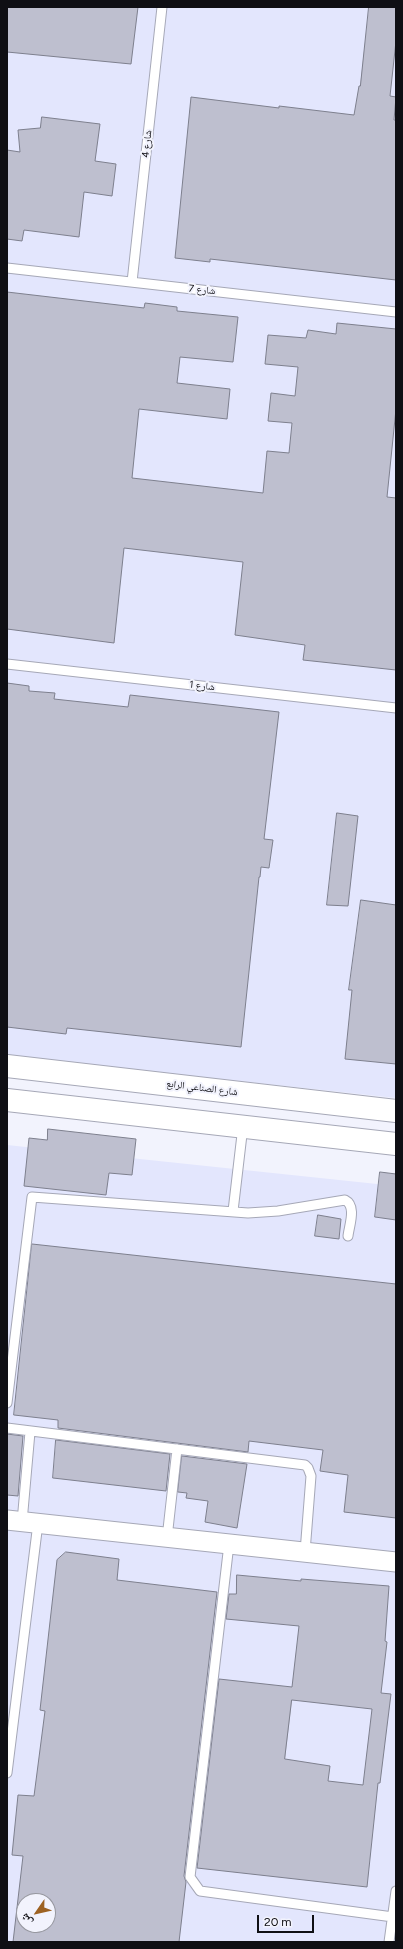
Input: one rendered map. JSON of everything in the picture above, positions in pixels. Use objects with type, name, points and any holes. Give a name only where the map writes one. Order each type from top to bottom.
[{"type":"main road","name":"شارع الصناعي الرابع","points":[[7,1066],[396,1111]]},
{"type":"main road","points":[[7,1100],[396,1144]]},
{"type":"street","points":[[22,1522],[396,1562]]},
{"type":"lane","name":"شارع 4","points":[[132,282],[162,7]]},
{"type":"lane","name":"شارع 7","points":[[7,268],[396,312]]},
{"type":"lane","name":"شارع 1","points":[[7,664],[396,708]]},
{"type":"lane","points":[[232,1212],[243,1126]]},
{"type":"lane","points":[[7,1403],[32,1197],[232,1212],[278,1211],[345,1200],[352,1208],[348,1236]]},
{"type":"lane","points":[[7,1428],[301,1464],[308,1468],[310,1476],[305,1552]]},
{"type":"lane","points":[[7,1774],[22,1522],[30,1432]]},
{"type":"lane","points":[[167,1538],[178,1449]]},
{"type":"lane","points":[[229,1544],[190,1877],[200,1891],[393,1917]]},
{"type":"lane","points":[[390,1942],[396,1892]]},
{"type":"shaded area","points":[[7,7],[396,7],[396,1098],[7,1056]]},
{"type":"shaded area","points":[[7,1145],[396,1186],[396,1942],[7,1942]]},
{"type":"building","points":[[7,7],[138,7],[131,64],[7,52]]},
{"type":"building","points":[[369,7],[396,7],[396,41],[390,96],[396,97],[394,120],[396,120],[396,280],[210,259],[210,262],[175,258],[191,97],[279,108],[279,106],[354,115],[360,86]]},
{"type":"building","points":[[42,117],[100,124],[95,161],[116,164],[112,196],[84,192],[79,237],[24,230],[22,241],[7,239],[7,150],[20,152],[18,130],[40,128]]},
{"type":"building","points":[[7,292],[144,308],[145,303],[177,307],[177,311],[238,317],[233,362],[180,357],[177,383],[230,389],[227,419],[139,409],[132,478],[263,493],[267,451],[289,453],[292,423],[268,421],[271,393],[295,396],[298,367],[265,364],[268,335],[306,338],[308,330],[336,334],[337,323],[396,329],[396,409],[387,497],[396,498],[396,670],[303,660],[305,645],[235,635],[243,562],[124,548],[114,643],[7,629]]},
{"type":"building","points":[[7,683],[29,686],[29,691],[55,693],[54,699],[128,707],[130,695],[279,712],[264,839],[273,840],[269,868],[261,867],[259,877],[241,1047],[67,1028],[66,1034],[7,1027]]},
{"type":"building","points":[[337,813],[358,816],[348,906],[327,905]]},
{"type":"building","points":[[361,900],[396,905],[396,1064],[345,1059],[352,990],[349,990]]},
{"type":"building","points":[[48,1129],[136,1139],[132,1175],[109,1173],[106,1195],[24,1186],[29,1138],[47,1140]]},
{"type":"building","points":[[380,1172],[396,1174],[396,1220],[375,1217]]},
{"type":"building","points":[[318,1215],[341,1219],[339,1239],[315,1236]]},
{"type":"building","points":[[32,1244],[396,1284],[396,1518],[344,1512],[348,1475],[320,1471],[323,1450],[249,1441],[248,1452],[58,1428],[58,1420],[14,1415]]},
{"type":"building","points":[[7,1434],[23,1436],[18,1496],[7,1495]]},
{"type":"building","points":[[56,1440],[170,1454],[166,1491],[53,1478]]},
{"type":"building","points":[[182,1456],[247,1464],[237,1528],[205,1522],[208,1501],[186,1498],[187,1493],[178,1492]]},
{"type":"building","points":[[66,1552],[119,1559],[117,1580],[217,1592],[184,1876],[186,1882],[179,1942],[13,1942],[16,1916],[16,1933],[56,1933],[56,1893],[19,1893],[23,1856],[12,1855],[18,1795],[34,1796],[45,1711],[40,1710],[57,1560]]},
{"type":"building","points":[[237,1575],[301,1581],[301,1579],[389,1586],[385,1641],[387,1642],[381,1693],[391,1694],[380,1783],[378,1783],[367,1887],[197,1868],[219,1679],[292,1687],[299,1626],[226,1619],[229,1594],[236,1594]],"holes":[[[292,1700],[372,1709],[363,1785],[328,1781],[330,1766],[285,1759]]]}]
